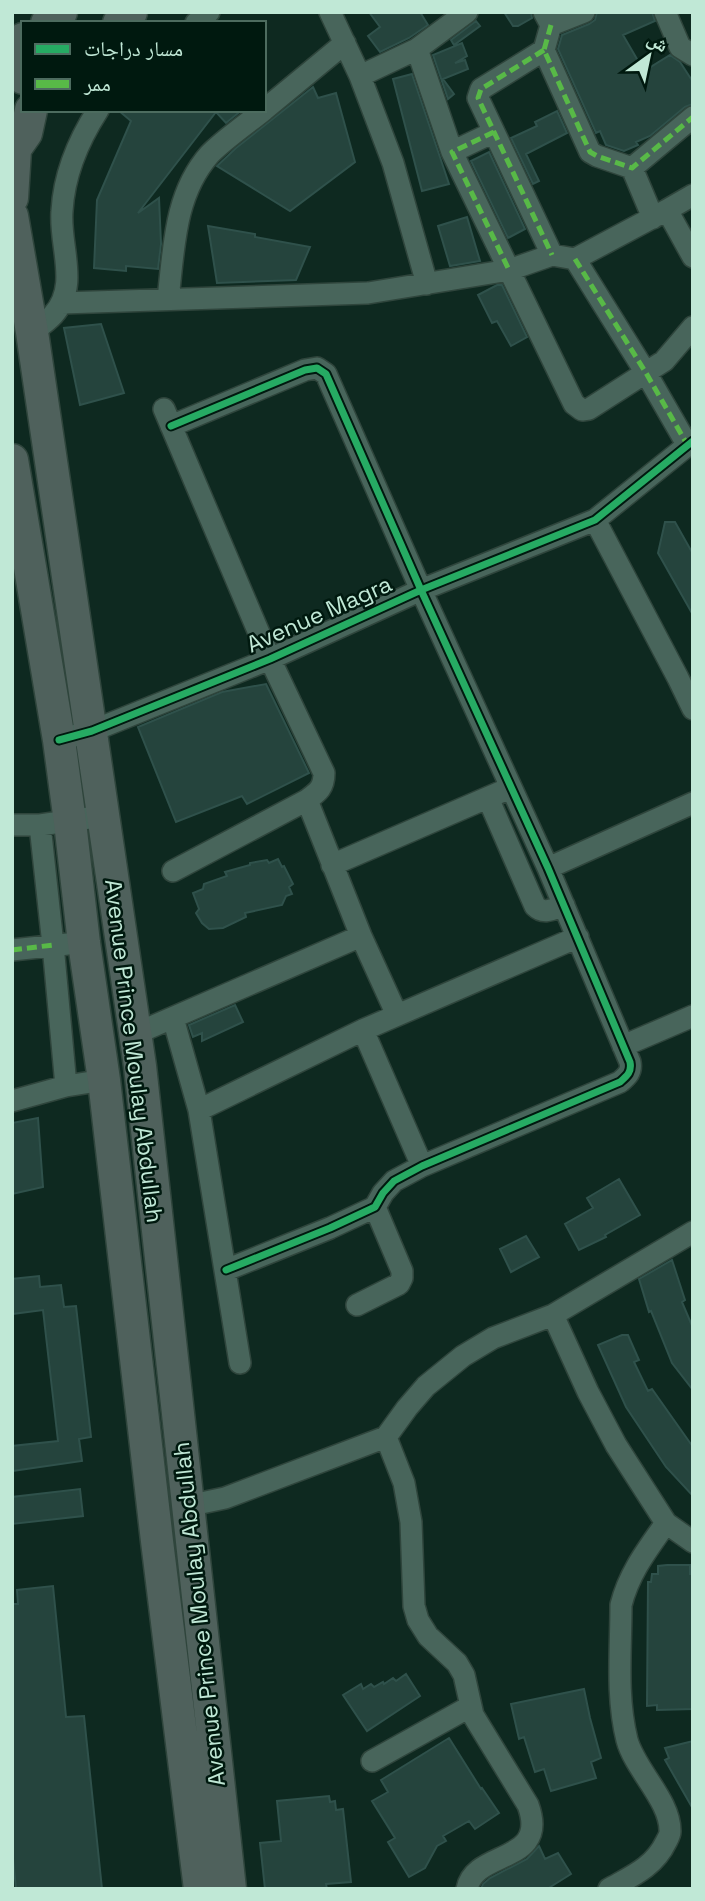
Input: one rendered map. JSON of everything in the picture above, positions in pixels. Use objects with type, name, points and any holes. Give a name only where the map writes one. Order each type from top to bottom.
[{"type":"main road","points":[[12,198],[14,151],[26,133],[32,112]]},
{"type":"main road","name":"Avenue Prince Moulay Abdullah","points":[[12,216],[92,731],[135,1034],[230,1889]]},
{"type":"main road","name":"Avenue Prince Moulay Abdullah","points":[[12,460],[59,740],[55,823],[69,944],[104,1080],[200,1889]]},
{"type":"street","points":[[330,12],[360,76],[393,163],[427,284]]},
{"type":"street","points":[[360,76],[417,49],[467,12]]},
{"type":"street","points":[[584,12],[548,19],[544,50],[590,152],[632,168],[660,214],[693,257]]},
{"type":"street","points":[[665,12],[680,47],[693,55]]},
{"type":"street","points":[[266,108],[345,43]]},
{"type":"street","points":[[417,49],[452,152],[574,404],[582,410],[589,409],[646,373],[664,360],[693,327]]},
{"type":"street","points":[[544,50],[481,89],[478,98],[552,255]]},
{"type":"street","points":[[32,332],[52,317],[62,303],[68,283],[61,233],[65,188],[78,145],[97,112]]},
{"type":"street","points":[[168,299],[177,219],[188,186],[209,155],[262,112]]},
{"type":"street","points":[[632,168],[693,117]]},
{"type":"street","points":[[452,152],[494,132]]},
{"type":"street","points":[[62,303],[368,293],[509,270],[552,255],[575,259],[693,195]]},
{"type":"street","points":[[575,259],[691,444]]},
{"type":"street","points":[[173,871],[307,800],[320,791],[324,774],[270,659],[168,417],[317,368],[329,379],[421,590],[548,868],[631,1068],[620,1082],[422,1166],[394,1181],[383,1192],[375,1207],[226,1270]]},
{"type":"street","name":"Avenue Magra","points":[[59,740],[92,731],[270,659],[421,590],[595,520],[691,444]]},
{"type":"street","points":[[595,520],[686,674],[693,709]]},
{"type":"street","points":[[332,865],[510,788]]},
{"type":"street","points":[[488,798],[535,906],[544,912],[564,905]]},
{"type":"street","points":[[307,800],[361,936],[397,1014]]},
{"type":"street","points":[[548,868],[693,803]]},
{"type":"street","points":[[12,825],[103,817]]},
{"type":"street","points":[[135,1034],[361,936]]},
{"type":"street","points":[[199,1110],[397,1014],[578,937]]},
{"type":"street","points":[[12,950],[69,944],[66,1086]]},
{"type":"street","points":[[623,1046],[693,1016]]},
{"type":"street","points":[[173,1018],[199,1110],[240,1363]]},
{"type":"street","points":[[363,1030],[422,1166]]},
{"type":"street","points":[[12,1101],[66,1086],[104,1080]]},
{"type":"street","points":[[357,1305],[399,1284],[402,1278],[402,1270],[375,1207]]},
{"type":"street","points":[[187,1506],[225,1498],[386,1437],[426,1386],[463,1356],[493,1338],[553,1315],[693,1233]]},
{"type":"street","points":[[553,1315],[616,1445],[666,1523],[693,1542]]},
{"type":"street","points":[[386,1437],[404,1483],[411,1522],[414,1606],[418,1620],[428,1636],[457,1663],[464,1675],[473,1715],[528,1805],[533,1818],[533,1829],[520,1848],[475,1874],[467,1889]]},
{"type":"street","points":[[609,1889],[648,1867],[657,1858],[670,1833],[665,1811],[627,1740],[620,1693],[621,1605],[640,1559],[666,1523]]},
{"type":"street","points":[[372,1761],[471,1706]]},
{"type":"building","points":[[369,12],[420,12],[428,25],[380,52],[368,36],[380,27]]},
{"type":"building","points":[[504,12],[531,12],[532,18],[513,26]]},
{"type":"building","points":[[597,12],[652,12],[655,21],[623,35],[644,71],[670,55],[680,62],[693,82],[693,104],[685,107],[650,136],[636,142],[638,145],[624,151],[606,145],[600,131],[596,133],[558,49],[562,35],[589,24],[595,20]]},
{"type":"building","points":[[476,21],[480,26],[454,45],[451,40]]},
{"type":"building","points":[[462,43],[467,56],[455,63],[465,60],[468,69],[443,79],[454,94],[448,99],[433,55]]},
{"type":"building","points":[[412,74],[449,184],[422,191],[393,79]]},
{"type":"building","points":[[313,87],[318,98],[336,93],[355,162],[290,211],[217,166]]},
{"type":"building","points":[[557,111],[567,133],[526,154],[539,181],[533,184],[511,138],[537,126],[535,122]]},
{"type":"building","points":[[120,112],[216,112],[138,213],[159,198],[161,244],[158,269],[126,266],[126,271],[94,268],[97,200],[131,121]]},
{"type":"building","points":[[216,112],[240,112],[226,123]]},
{"type":"building","points":[[489,152],[525,229],[508,238],[471,161]]},
{"type":"building","points":[[467,217],[480,261],[450,266],[438,226]]},
{"type":"building","points":[[208,226],[310,247],[296,280],[217,283]]},
{"type":"building","points":[[502,285],[527,337],[511,346],[497,321],[492,323],[478,295]]},
{"type":"building","points":[[101,324],[124,393],[80,405],[64,328]]},
{"type":"building","points":[[665,522],[675,522],[693,554],[693,615],[658,553]]},
{"type":"building","points":[[266,684],[309,773],[247,804],[242,796],[176,822],[138,727],[222,692]]},
{"type":"building","points":[[278,859],[293,884],[289,887],[292,894],[286,896],[282,905],[245,913],[246,917],[223,928],[209,929],[202,923],[196,913],[199,909],[193,893],[203,889],[204,884],[227,876],[225,872],[250,863],[267,860],[269,863]]},
{"type":"building","points":[[235,1005],[243,1022],[202,1041],[202,1033],[193,1037],[189,1025]]},
{"type":"building","points":[[38,1118],[43,1187],[12,1194],[12,1123]]},
{"type":"building","points":[[619,1179],[640,1215],[605,1235],[606,1237],[579,1250],[565,1224],[593,1208],[587,1198]]},
{"type":"building","points":[[526,1236],[539,1257],[511,1272],[500,1249]]},
{"type":"building","points":[[672,1260],[685,1300],[682,1302],[693,1328],[693,1390],[672,1363],[651,1311],[649,1312],[639,1279]]},
{"type":"building","points":[[39,1276],[40,1287],[61,1285],[64,1307],[76,1306],[91,1437],[79,1439],[82,1461],[12,1471],[12,1446],[58,1441],[43,1310],[12,1314],[12,1279]]},
{"type":"building","points":[[628,1335],[639,1360],[634,1362],[648,1391],[652,1389],[693,1447],[693,1496],[666,1467],[626,1407],[598,1345]]},
{"type":"building","points":[[80,1489],[83,1516],[12,1524],[12,1497]]},
{"type":"building","points":[[690,1565],[690,1574],[693,1574],[693,1709],[657,1710],[657,1705],[647,1706],[648,1582],[651,1582],[652,1574],[658,1574],[658,1566]]},
{"type":"building","points":[[53,1586],[66,1717],[84,1716],[102,1889],[16,1889],[12,1848],[12,1604],[18,1604],[17,1590]]},
{"type":"building","points":[[406,1674],[420,1696],[367,1731],[343,1695],[361,1684],[363,1689],[371,1684],[374,1687],[393,1678],[396,1681]]},
{"type":"building","points":[[584,1689],[601,1758],[591,1762],[596,1778],[551,1791],[544,1769],[535,1772],[524,1737],[519,1739],[511,1704]]},
{"type":"building","points":[[449,1738],[499,1813],[475,1829],[469,1821],[443,1836],[446,1841],[437,1846],[425,1868],[409,1877],[388,1842],[395,1838],[372,1801],[388,1792],[381,1780]]},
{"type":"building","points":[[693,1741],[693,1809],[665,1760],[669,1758],[665,1748]]},
{"type":"building","points":[[329,1796],[330,1802],[335,1801],[336,1810],[343,1809],[351,1882],[326,1884],[327,1889],[265,1889],[260,1843],[281,1841],[277,1801]]},
{"type":"building","points":[[539,1846],[545,1859],[558,1853],[571,1874],[547,1889],[481,1889],[490,1878],[527,1859]]},
{"type":"marked path","points":[[551,25],[544,50],[590,152],[632,168],[693,117]]},
{"type":"marked path","points":[[544,50],[481,89],[478,98],[552,255]]},
{"type":"marked path","points":[[494,132],[452,152],[509,270]]},
{"type":"marked path","points":[[575,259],[688,446]]},
{"type":"marked path","points":[[12,950],[53,945]]},
{"type":"cycle path","points":[[171,426],[305,370],[317,368],[326,374],[548,868],[630,1062],[628,1074],[620,1082],[422,1166],[394,1181],[375,1207],[226,1270]]},
{"type":"cycle path","points":[[59,740],[92,731],[270,659],[421,590],[595,520],[693,441]]}]
